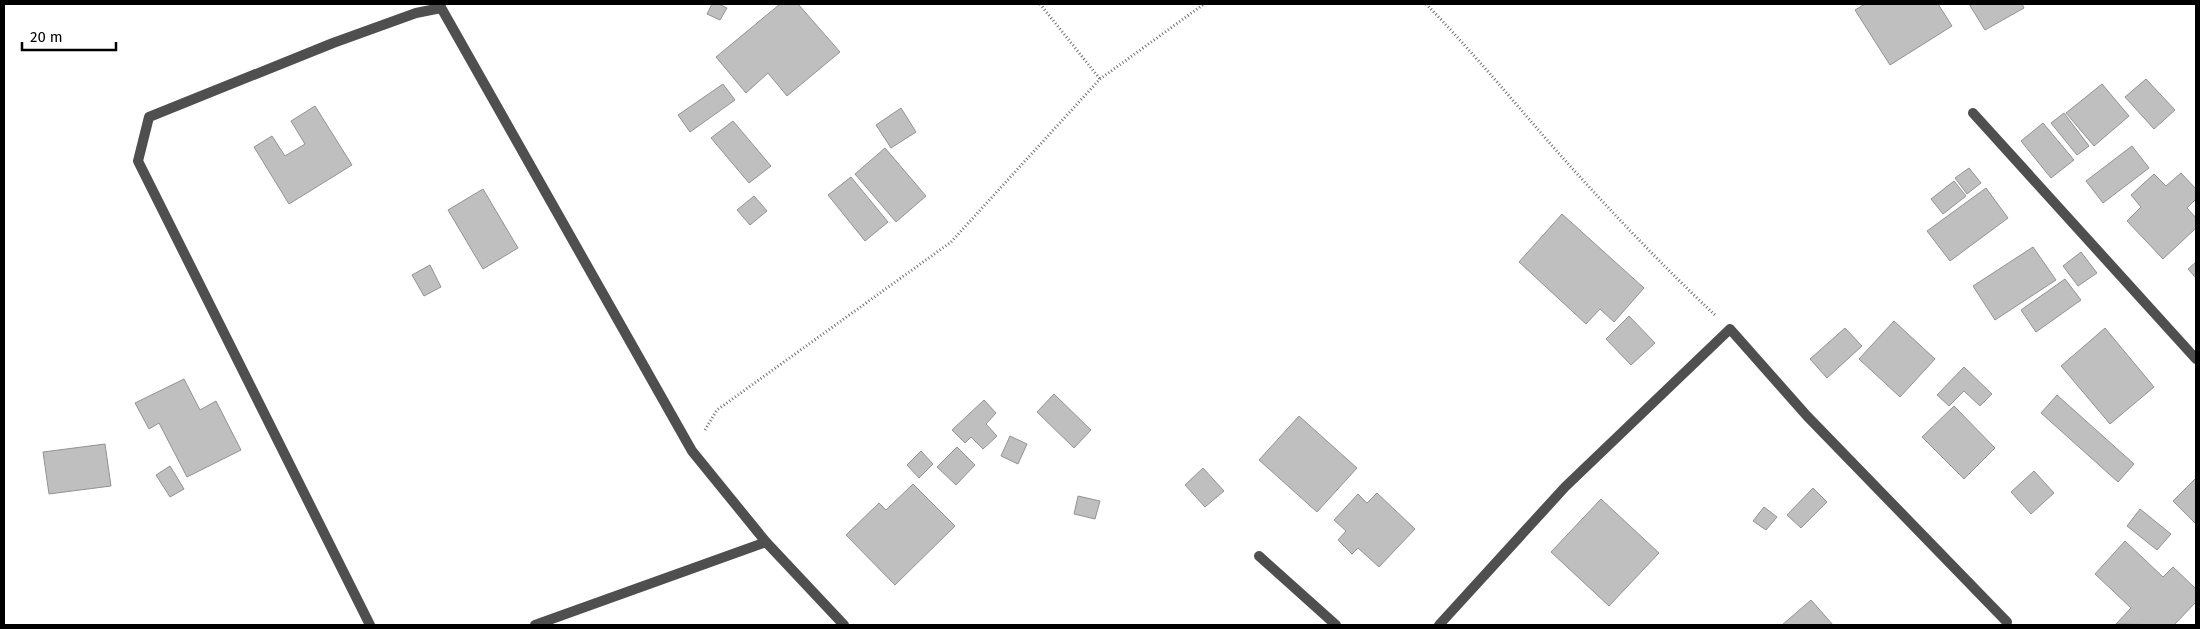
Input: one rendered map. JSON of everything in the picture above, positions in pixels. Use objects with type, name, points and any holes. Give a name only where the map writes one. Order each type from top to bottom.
[{"type":"street","points":[[370,625],[138,161],[149,117],[333,43],[440,6],[692,452],[766,542],[844,625]]},
{"type":"street","points":[[1973,113],[2196,359]]},
{"type":"street","points":[[1439,625],[1565,487],[1730,329],[1807,416],[2007,624]]},
{"type":"street","points":[[536,625],[766,542]]},
{"type":"street","points":[[1259,556],[1336,625]]},
{"type":"path","points":[[1040,4],[1100,79]]},
{"type":"path","points":[[692,452],[717,410],[951,242],[1100,79],[1204,4]]},
{"type":"path","points":[[1426,4],[1456,34],[1579,176],[1679,281],[1730,329]]},
{"type":"building","points":[[712,4],[719,4],[727,8],[720,20],[707,14]]},
{"type":"building","points":[[780,4],[798,4],[840,52],[787,96],[768,73],[746,93],[716,57]]},
{"type":"building","points":[[1865,4],[1938,4],[1952,26],[1890,65],[1855,10]]},
{"type":"building","points":[[1969,4],[2022,4],[2024,8],[1985,30]]},
{"type":"building","points":[[2146,79],[2175,110],[2154,129],[2125,97]]},
{"type":"building","points":[[723,84],[735,100],[690,132],[678,115]]},
{"type":"building","points":[[2102,84],[2129,116],[2094,146],[2066,113]]},
{"type":"building","points":[[315,106],[352,165],[289,204],[254,147],[272,136],[285,156],[305,144],[291,121]]},
{"type":"building","points":[[901,108],[916,132],[891,148],[876,125]]},
{"type":"building","points":[[2064,113],[2089,146],[2077,155],[2051,123]]},
{"type":"building","points":[[733,121],[771,166],[749,183],[711,138]]},
{"type":"building","points":[[2043,123],[2074,160],[2051,178],[2021,141]]},
{"type":"building","points":[[2132,146],[2149,168],[2103,203],[2086,181]]},
{"type":"building","points":[[885,148],[926,196],[896,222],[855,174]]},
{"type":"building","points":[[1969,168],[1981,183],[1967,194],[1955,178]]},
{"type":"building","points":[[2181,173],[2196,189],[2196,199],[2187,208],[2196,218],[2196,228],[2163,259],[2127,221],[2141,207],[2131,195],[2154,174],[2166,186]]},
{"type":"building","points":[[851,177],[888,222],[865,241],[828,195]]},
{"type":"building","points":[[1954,181],[1966,196],[1943,214],[1931,199]]},
{"type":"building","points":[[1986,188],[2008,218],[1950,261],[1927,231]]},
{"type":"building","points":[[483,189],[518,248],[483,269],[448,210]]},
{"type":"building","points":[[754,196],[767,211],[750,225],[737,210]]},
{"type":"building","points":[[1562,214],[1644,288],[1614,322],[1600,309],[1586,324],[1519,262]]},
{"type":"building","points":[[2033,247],[2056,280],[1995,320],[1973,286]]},
{"type":"building","points":[[2081,252],[2097,273],[2078,286],[2063,266]]},
{"type":"building","points":[[2196,262],[2196,278],[2188,269]]},
{"type":"building","points":[[430,265],[441,287],[424,296],[412,275]]},
{"type":"building","points":[[2065,279],[2081,300],[2036,332],[2021,310]]},
{"type":"building","points":[[1629,316],[1655,343],[1631,365],[1606,339]]},
{"type":"building","points":[[1894,321],[1935,359],[1900,397],[1859,359]]},
{"type":"building","points":[[1845,328],[1862,346],[1827,378],[1810,359]]},
{"type":"building","points":[[2105,328],[2154,387],[2110,424],[2061,366]]},
{"type":"building","points":[[1964,367],[1992,394],[1980,406],[1964,391],[1949,406],[1937,395]]},
{"type":"building","points":[[184,379],[200,410],[216,401],[241,450],[187,477],[159,423],[149,429],[135,403]]},
{"type":"building","points":[[1054,394],[1091,430],[1074,448],[1037,412]]},
{"type":"building","points":[[2057,395],[2134,464],[2118,482],[2041,413]]},
{"type":"building","points":[[984,400],[996,413],[986,424],[997,436],[983,449],[971,437],[965,443],[952,430]]},
{"type":"building","points":[[1954,406],[1995,448],[1964,479],[1922,437]]},
{"type":"building","points":[[1299,416],[1357,468],[1317,512],[1259,460]]},
{"type":"building","points":[[1010,436],[1027,444],[1018,464],[1001,456]]},
{"type":"building","points":[[105,444],[111,486],[49,494],[43,452]]},
{"type":"building","points":[[957,447],[975,465],[956,485],[937,467]]},
{"type":"building","points":[[921,451],[933,464],[919,478],[907,465]]},
{"type":"building","points":[[170,466],[184,489],[170,497],[156,475]]},
{"type":"building","points":[[1203,468],[1224,491],[1205,507],[1185,485]]},
{"type":"building","points":[[2034,471],[2054,493],[2031,514],[2011,492]]},
{"type":"building","points":[[2196,478],[2196,524],[2173,501]]},
{"type":"building","points":[[913,484],[955,526],[895,585],[846,535],[879,503],[886,510]]},
{"type":"building","points":[[1813,488],[1827,502],[1801,528],[1787,515]]},
{"type":"building","points":[[1377,493],[1415,529],[1379,567],[1358,548],[1352,554],[1338,540],[1346,531],[1334,520],[1358,494],[1367,503]]},
{"type":"building","points":[[1078,496],[1100,501],[1095,519],[1074,514]]},
{"type":"building","points":[[1601,499],[1659,553],[1609,606],[1551,552]]},
{"type":"building","points":[[1764,507],[1777,517],[1766,530],[1753,521]]},
{"type":"building","points":[[2140,509],[2171,534],[2157,550],[2127,526]]},
{"type":"building","points":[[2125,541],[2163,577],[2173,567],[2196,589],[2196,602],[2174,625],[2116,624],[2131,608],[2095,574]]},
{"type":"building","points":[[1811,600],[1833,625],[1782,625]]}]
